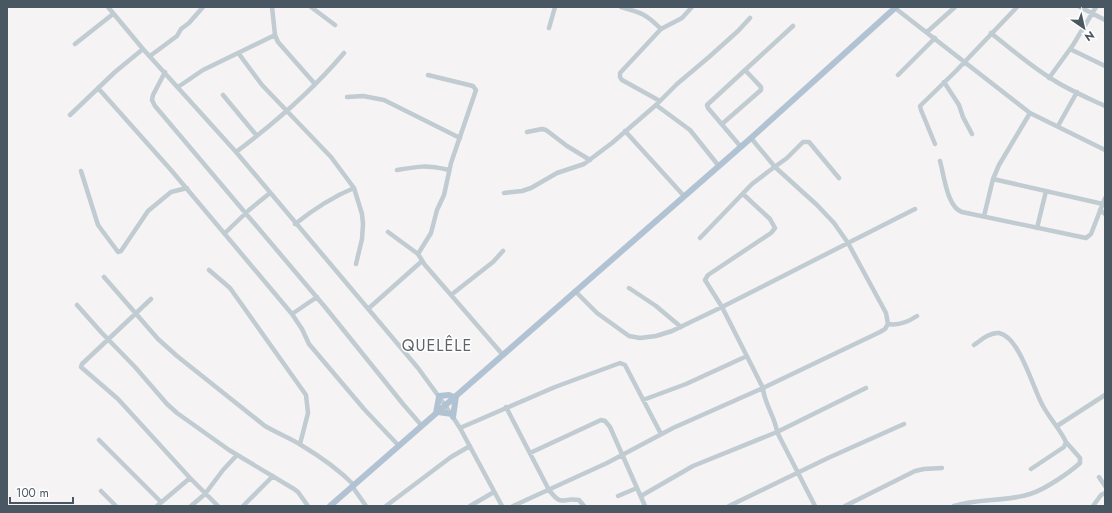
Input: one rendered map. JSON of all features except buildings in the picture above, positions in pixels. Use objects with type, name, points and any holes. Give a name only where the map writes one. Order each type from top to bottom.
[{"type":"main road","points":[[330,506],[741,147],[896,7]]},
{"type":"main road","points":[[437,412],[439,397],[449,395],[455,397]]},
{"type":"main road","points":[[437,412],[452,415],[455,397]]},
{"type":"street","points":[[108,7],[112,14],[236,152],[295,224],[418,368],[460,428],[502,506]]},
{"type":"street","points":[[150,56],[177,36],[181,29],[204,7]]},
{"type":"street","points":[[272,7],[275,35],[282,47],[315,84]]},
{"type":"street","points":[[311,7],[335,25]]},
{"type":"street","points":[[549,28],[555,7]]},
{"type":"street","points":[[621,7],[646,15],[661,29]]},
{"type":"street","points":[[692,7],[682,18],[661,29],[620,73],[620,77],[622,80],[658,103],[690,130],[718,166]]},
{"type":"street","points":[[896,7],[1030,113],[1105,150]]},
{"type":"street","points":[[927,32],[954,7]]},
{"type":"street","points":[[935,144],[920,106],[1017,7]]},
{"type":"street","points":[[1080,7],[1105,20]]},
{"type":"street","points":[[1050,78],[1096,7]]},
{"type":"street","points":[[75,44],[112,14]]},
{"type":"street","points":[[504,193],[522,191],[531,188],[557,173],[590,160],[658,103],[677,84],[733,36],[750,18]]},
{"type":"street","points":[[741,147],[707,105],[793,26]]},
{"type":"street","points":[[992,33],[1050,78],[1105,106]]},
{"type":"street","points":[[178,87],[203,70],[228,57],[239,54],[275,35]]},
{"type":"street","points":[[898,75],[935,38]]},
{"type":"street","points":[[70,114],[143,49]]},
{"type":"street","points":[[1070,49],[1105,66]]},
{"type":"street","points":[[236,152],[288,111],[344,53]]},
{"type":"street","points":[[239,54],[262,85],[334,161],[354,188],[362,214],[363,224],[362,239],[356,264]]},
{"type":"street","points":[[722,124],[761,90],[761,87],[745,70]]},
{"type":"street","points":[[165,72],[153,95],[152,100],[155,106],[317,297],[422,426]]},
{"type":"street","points":[[418,254],[430,233],[437,210],[444,195],[449,170],[476,88],[428,75]]},
{"type":"street","points":[[944,82],[960,107],[963,117],[972,134]]},
{"type":"street","points":[[98,88],[225,233],[292,314],[302,328],[309,344],[399,446]]},
{"type":"street","points":[[1058,126],[1077,92]]},
{"type":"street","points":[[224,95],[257,136]]},
{"type":"street","points":[[347,97],[363,96],[384,100],[460,138]]},
{"type":"street","points":[[984,216],[993,179],[1002,160],[1030,113]]},
{"type":"street","points":[[527,132],[542,129],[546,130],[590,160]]},
{"type":"street","points":[[625,132],[684,196]]},
{"type":"street","points":[[513,506],[549,490],[661,434],[763,388],[885,329],[888,324],[886,313],[848,243],[826,214],[775,167],[751,138]]},
{"type":"street","points":[[700,238],[761,176],[787,158],[803,142],[809,142],[839,178]]},
{"type":"street","points":[[940,161],[950,198],[957,211],[1086,238],[1091,234],[1105,198]]},
{"type":"street","points":[[397,170],[421,165],[449,170]]},
{"type":"street","points":[[80,171],[98,225],[118,252],[121,251],[140,220],[153,206],[171,192],[187,188]]},
{"type":"street","points":[[993,179],[1103,204]]},
{"type":"street","points":[[295,224],[317,207],[338,194],[354,188]]},
{"type":"street","points":[[1037,228],[1046,191]]},
{"type":"street","points":[[225,233],[270,193]]},
{"type":"street","points":[[743,194],[770,219],[774,228],[771,233],[720,266],[706,277],[706,283],[722,308],[763,388],[764,396],[776,424],[777,432],[815,506]]},
{"type":"street","points":[[575,291],[597,313],[624,333],[632,337],[649,338],[665,334],[722,308],[915,209]]},
{"type":"street","points":[[1100,210],[1105,214]]},
{"type":"street","points":[[388,232],[418,254],[451,296],[504,355]]},
{"type":"street","points":[[451,296],[493,262],[503,251]]},
{"type":"street","points":[[368,309],[422,261]]},
{"type":"street","points":[[209,270],[230,288],[306,395],[308,413],[300,444]]},
{"type":"street","points":[[104,277],[158,339],[177,356],[248,414],[280,435],[300,444],[333,466],[353,486],[366,506]]},
{"type":"street","points":[[629,288],[656,306],[681,327]]},
{"type":"street","points":[[292,314],[317,297]]},
{"type":"street","points":[[151,299],[82,364],[81,367],[118,399],[190,478],[218,506]]},
{"type":"street","points":[[76,305],[177,413],[238,455],[298,492],[308,506]]},
{"type":"street","points":[[888,324],[901,324],[917,316]]},
{"type":"street","points":[[954,506],[1030,494],[1047,486],[1080,463],[1080,458],[1066,442],[1057,426],[1042,406],[1020,354],[1008,339],[1004,335],[998,333],[992,334],[974,345]]},
{"type":"street","points":[[643,400],[686,384],[747,356]]},
{"type":"street","points":[[460,428],[555,387],[620,363],[625,365],[661,434]]},
{"type":"street","points":[[641,496],[693,466],[777,432],[866,388]]},
{"type":"street","points":[[1057,426],[1105,396]]},
{"type":"street","points":[[506,407],[549,490],[556,499],[560,501],[574,499],[578,500],[584,506]]},
{"type":"street","points":[[530,453],[601,420],[610,427],[645,506]]},
{"type":"street","points":[[729,506],[797,472],[904,424]]},
{"type":"street","points":[[99,440],[161,502]]},
{"type":"street","points":[[1031,469],[1064,446],[1066,442]]},
{"type":"street","points":[[386,506],[451,458],[470,446]]},
{"type":"street","points":[[191,506],[206,494],[223,470],[238,455]]},
{"type":"street","points":[[845,506],[915,471],[942,468]]},
{"type":"street","points":[[243,506],[274,476]]},
{"type":"street","points":[[1099,477],[1105,486]]},
{"type":"street","points":[[157,506],[190,478]]},
{"type":"street","points":[[618,496],[637,488]]},
{"type":"street","points":[[101,491],[116,506]]},
{"type":"street","points":[[470,506],[494,492]]},
{"type":"street","points":[[1093,506],[1105,493]]},
{"type":"district","name":"QUELÊLE","points":[[437,345]]}]
